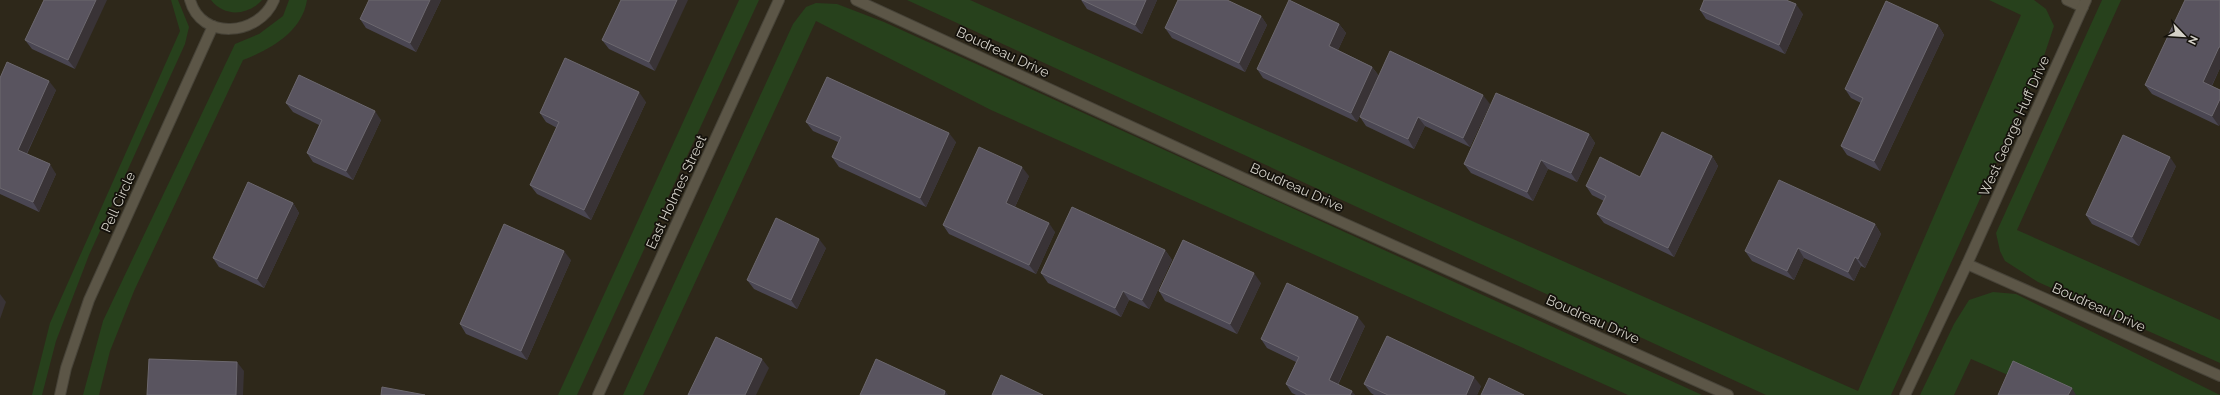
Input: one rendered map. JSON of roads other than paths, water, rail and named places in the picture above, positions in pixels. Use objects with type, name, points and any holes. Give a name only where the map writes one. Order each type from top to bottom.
[{"type":"street","points":[[190,0],[191,6],[201,18],[213,26],[227,30],[242,29],[255,23],[266,14],[274,0]]},
{"type":"street","name":"East Holmes Street","points":[[598,395],[779,0]]},
{"type":"street","name":"Boudreau Drive","points":[[856,0],[1267,189],[1728,395]]},
{"type":"street","points":[[2067,0],[2084,4]]},
{"type":"street","name":"West George Huff Drive","points":[[1905,395],[1967,264],[2084,4]]},
{"type":"street","name":"Pell Circle","points":[[60,395],[66,368],[89,300],[213,26]]},
{"type":"street","name":"Boudreau Drive","points":[[1967,264],[2220,376]]}]
